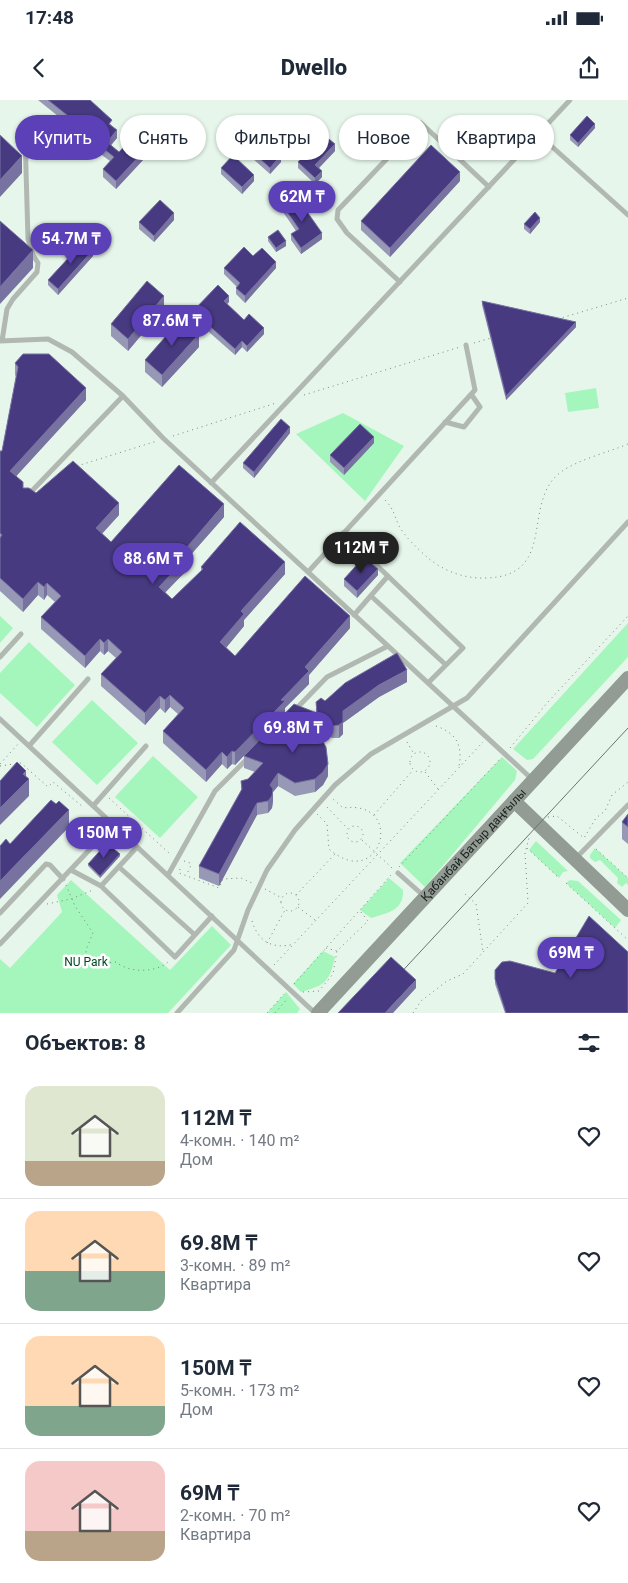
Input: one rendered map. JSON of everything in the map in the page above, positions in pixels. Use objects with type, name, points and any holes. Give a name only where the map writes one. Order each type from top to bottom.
[{"type":"main road","name":"Қабанбай Батыр даңғылы","points":[[316,1013],[628,678]]},
{"type":"main road","points":[[514,801],[628,910]]},
{"type":"lane","points":[[554,118],[570,100]]},
{"type":"lane","points":[[400,282],[347,233],[337,219],[338,210],[421,123],[489,187]]},
{"type":"lane","points":[[554,148],[628,215]]},
{"type":"lane","points":[[26,160],[28,239],[38,267],[7,309],[1,341],[48,339],[72,352],[123,396],[163,438],[211,483],[533,780]]},
{"type":"lane","points":[[211,483],[515,160]]},
{"type":"lane","points":[[308,572],[475,390],[466,345]]},
{"type":"lane","points":[[445,422],[464,426],[480,407],[471,394]]},
{"type":"lane","points":[[26,497],[123,396]]},
{"type":"lane","points":[[177,1013],[234,950],[248,910],[267,870],[328,793],[371,754],[468,698],[628,522]]},
{"type":"lane","points":[[343,533],[463,648],[428,684]]},
{"type":"lane","points":[[354,615],[388,576]]},
{"type":"lane","points":[[371,596],[446,665]]},
{"type":"lane","points":[[0,657],[21,634]]},
{"type":"lane","points":[[292,713],[327,677],[388,646]]},
{"type":"lane","points":[[29,746],[88,680]]},
{"type":"lane","points":[[0,719],[316,1013]]},
{"type":"lane","points":[[91,804],[104,793],[146,746]]},
{"type":"lane","points":[[168,875],[215,792],[250,756]]},
{"type":"lane","points":[[574,860],[628,804]]},
{"type":"lane","points":[[0,944],[113,825]]},
{"type":"lane","points":[[101,886],[137,847]]},
{"type":"lane","points":[[0,913],[46,864],[50,865],[63,879]]},
{"type":"lane","points":[[118,867],[195,935]]},
{"type":"lane","points":[[71,870],[101,886],[175,957],[212,916]]},
{"type":"lane","points":[[398,873],[425,898]]},
{"type":"path","points":[[554,320],[628,298]]},
{"type":"path","points":[[57,465],[73,468],[288,399],[498,336]]},
{"type":"path","points":[[379,494],[394,509],[400,527],[409,538],[427,557],[439,566],[464,577],[498,578],[523,566],[530,556],[548,489],[561,472],[628,444]]},
{"type":"path","points":[[505,754],[547,703],[628,616]]},
{"type":"path","points":[[426,722],[452,733],[457,739],[460,748],[459,767]]},
{"type":"path","points":[[403,734],[415,754]]},
{"type":"path","points":[[269,970],[316,921],[376,853],[487,738]]},
{"type":"path","points":[[0,765],[22,739]]},
{"type":"path","points":[[413,770],[410,762],[415,754]]},
{"type":"path","points":[[413,770],[418,772],[424,771],[429,766],[429,759],[425,754],[415,754]]},
{"type":"path","points":[[0,765],[21,763],[48,787],[53,782],[83,807],[91,804]]},
{"type":"path","points":[[374,815],[413,770]]},
{"type":"path","points":[[424,771],[438,790]]},
{"type":"path","points":[[548,817],[557,816],[584,838],[596,818],[604,811],[612,795],[628,782]]},
{"type":"path","points":[[104,793],[176,860]]},
{"type":"path","points":[[313,810],[327,824],[329,849],[336,854],[350,862],[368,859],[376,853],[382,833],[372,812],[354,806],[342,808],[328,793]]},
{"type":"path","points":[[321,801],[348,829]]},
{"type":"path","points":[[352,826],[362,829],[361,839],[352,842],[346,834],[348,829],[352,826]]},
{"type":"path","points":[[412,1013],[421,1001],[447,981],[463,974],[528,903],[527,847],[529,838]]},
{"type":"path","points":[[361,839],[398,873]]},
{"type":"path","points":[[527,847],[559,878]]},
{"type":"path","points":[[596,848],[628,878]]},
{"type":"path","points":[[296,895],[336,854]]},
{"type":"path","points":[[187,874],[191,866],[187,861],[183,862],[179,873],[187,874],[219,888],[223,880],[241,878],[282,898]]},
{"type":"path","points":[[63,879],[72,899],[93,933],[86,950],[86,962],[97,964],[116,962],[124,969],[145,970],[162,968],[175,957]]},
{"type":"path","points":[[566,883],[628,940]]},
{"type":"path","points":[[39,904],[55,904],[72,899],[101,886]]},
{"type":"path","points":[[282,898],[290,893],[296,895],[299,900],[298,907],[293,911],[285,910]]},
{"type":"path","points":[[465,894],[476,904],[483,953]]},
{"type":"path","points":[[282,898],[282,907],[285,910]]},
{"type":"path","points":[[298,907],[316,921]]},
{"type":"path","points":[[248,910],[256,932],[267,944],[282,947],[294,944]]},
{"type":"path","points":[[267,944],[285,910]]},
{"type":"path","points":[[267,1013],[291,991],[319,991],[333,974],[337,951],[368,920],[360,910]]},
{"type":"path","points":[[326,948],[337,951]]},
{"type":"path","points":[[275,1013],[291,991]]},
{"type":"green space","points":[[596,388],[599,408],[568,412],[565,393]]},
{"type":"green space","points":[[343,413],[404,446],[365,501],[296,434]]},
{"type":"green space","points":[[0,616],[13,628],[0,643]]},
{"type":"green space","points":[[628,623],[628,657],[533,759],[527,760],[513,749]]},
{"type":"green space","points":[[29,642],[75,685],[37,727],[0,693],[0,673]]},
{"type":"green space","points":[[92,700],[138,743],[97,785],[52,742]]},
{"type":"green space","points":[[153,756],[198,797],[160,838],[115,797]]},
{"type":"green space","points":[[502,757],[517,771],[515,780],[425,887],[400,863]]},
{"type":"green space","points":[[536,841],[568,871],[563,872],[559,878],[529,850]]},
{"type":"green space","points":[[595,848],[628,878],[628,885],[626,883],[622,887],[617,883],[618,878],[600,860],[595,862],[590,858]]},
{"type":"green space","points":[[389,878],[403,890],[401,903],[393,910],[371,918],[360,910]]},
{"type":"green space","name":"NU Park","points":[[71,880],[170,970],[212,926],[231,945],[168,1013],[0,1013],[0,959],[10,968],[62,912],[57,895]]},
{"type":"green space","points":[[570,880],[578,881],[621,920],[615,928],[566,883]]},
{"type":"green space","points":[[323,951],[335,957],[331,972],[321,984],[301,992],[293,984]]},
{"type":"green space","points":[[286,992],[300,1009],[297,1013],[267,1013]]},
{"type":"building","points":[[48,100],[90,100],[106,115],[67,115]]},
{"type":"building","points":[[587,116],[595,124],[578,143],[570,135]]},
{"type":"building","points":[[110,125],[117,130],[110,138]]},
{"type":"building","points":[[0,135],[15,149],[15,160],[18,160],[0,180]]},
{"type":"building","points":[[329,139],[335,144],[329,150]]},
{"type":"building","points":[[110,144],[120,151],[120,160],[136,160],[116,181],[103,169],[114,157],[110,154]]},
{"type":"building","points":[[431,145],[438,152],[438,160],[447,160],[460,172],[390,248],[361,221],[417,160],[428,160],[428,148]]},
{"type":"building","points":[[228,160],[238,160],[254,175],[242,187],[221,168]]},
{"type":"building","points":[[261,160],[277,160],[270,168]]},
{"type":"building","points":[[300,160],[320,160],[315,165],[322,171],[315,178],[298,162]]},
{"type":"building","points":[[296,196],[322,233],[301,248],[291,234],[299,229],[283,206]]},
{"type":"building","points":[[160,200],[174,213],[154,236],[139,222]]},
{"type":"building","points":[[535,212],[540,218],[530,229],[524,224]]},
{"type":"building","points":[[0,221],[33,250],[0,287]]},
{"type":"building","points":[[278,230],[286,241],[276,248],[268,237]]},
{"type":"building","points":[[84,241],[93,250],[58,289],[48,280]]},
{"type":"building","points":[[244,247],[253,256],[262,248],[276,262],[245,296],[236,288],[240,283],[224,268]]},
{"type":"building","points":[[147,281],[164,296],[128,339],[111,324]]},
{"type":"building","points":[[218,285],[229,296],[224,301],[244,320],[249,314],[264,328],[247,346],[242,341],[235,349],[193,311]]},
{"type":"building","points":[[482,301],[576,322],[506,396]]},
{"type":"building","points":[[181,319],[199,334],[162,375],[145,360]]},
{"type":"building","points":[[23,354],[49,354],[86,388],[10,471],[23,482],[23,488],[29,488],[36,493],[73,461],[119,503],[96,528],[111,542],[179,465],[224,504],[182,553],[187,557],[159,587],[172,599],[203,569],[201,567],[240,522],[285,562],[241,611],[244,614],[220,642],[235,656],[305,576],[350,616],[305,667],[309,671],[281,700],[285,701],[235,752],[232,751],[227,757],[222,752],[206,770],[163,731],[184,708],[170,695],[165,700],[160,696],[145,713],[101,674],[122,652],[108,639],[104,643],[100,639],[85,656],[41,617],[61,596],[47,583],[44,587],[38,582],[23,599],[0,578],[0,538],[2,535],[0,533],[0,451],[2,451],[18,367],[15,363]]},
{"type":"building","points":[[281,419],[290,427],[254,472],[243,463]]},
{"type":"building","points":[[360,424],[374,437],[344,468],[330,455]]},
{"type":"building","points":[[364,557],[378,569],[357,591],[344,579]]},
{"type":"building","points":[[397,653],[407,670],[379,685],[343,711],[343,722],[339,725],[332,726],[326,722],[313,734],[322,740],[326,747],[328,764],[323,772],[315,779],[295,783],[278,773],[270,785],[273,789],[272,796],[268,801],[257,803],[219,874],[199,866],[242,789],[241,781],[248,779],[263,763],[244,756],[294,704],[317,713],[316,702],[321,698],[325,701],[345,683]]},
{"type":"building","points":[[17,762],[26,771],[23,774],[29,779],[0,808],[0,781]]},
{"type":"building","points":[[51,800],[56,804],[59,801],[69,810],[0,881],[0,846],[6,839],[10,844]]},
{"type":"building","points":[[628,814],[628,827],[622,822]]},
{"type":"building","points":[[107,843],[120,854],[100,876],[88,864]]},
{"type":"building","points":[[589,916],[628,952],[628,1013],[506,1013],[495,979],[495,970],[502,962],[510,961],[555,973]]},
{"type":"building","points":[[391,957],[416,980],[385,1013],[338,1013]]},
{"type":"tram line","points":[[395,979],[628,728]]}]
